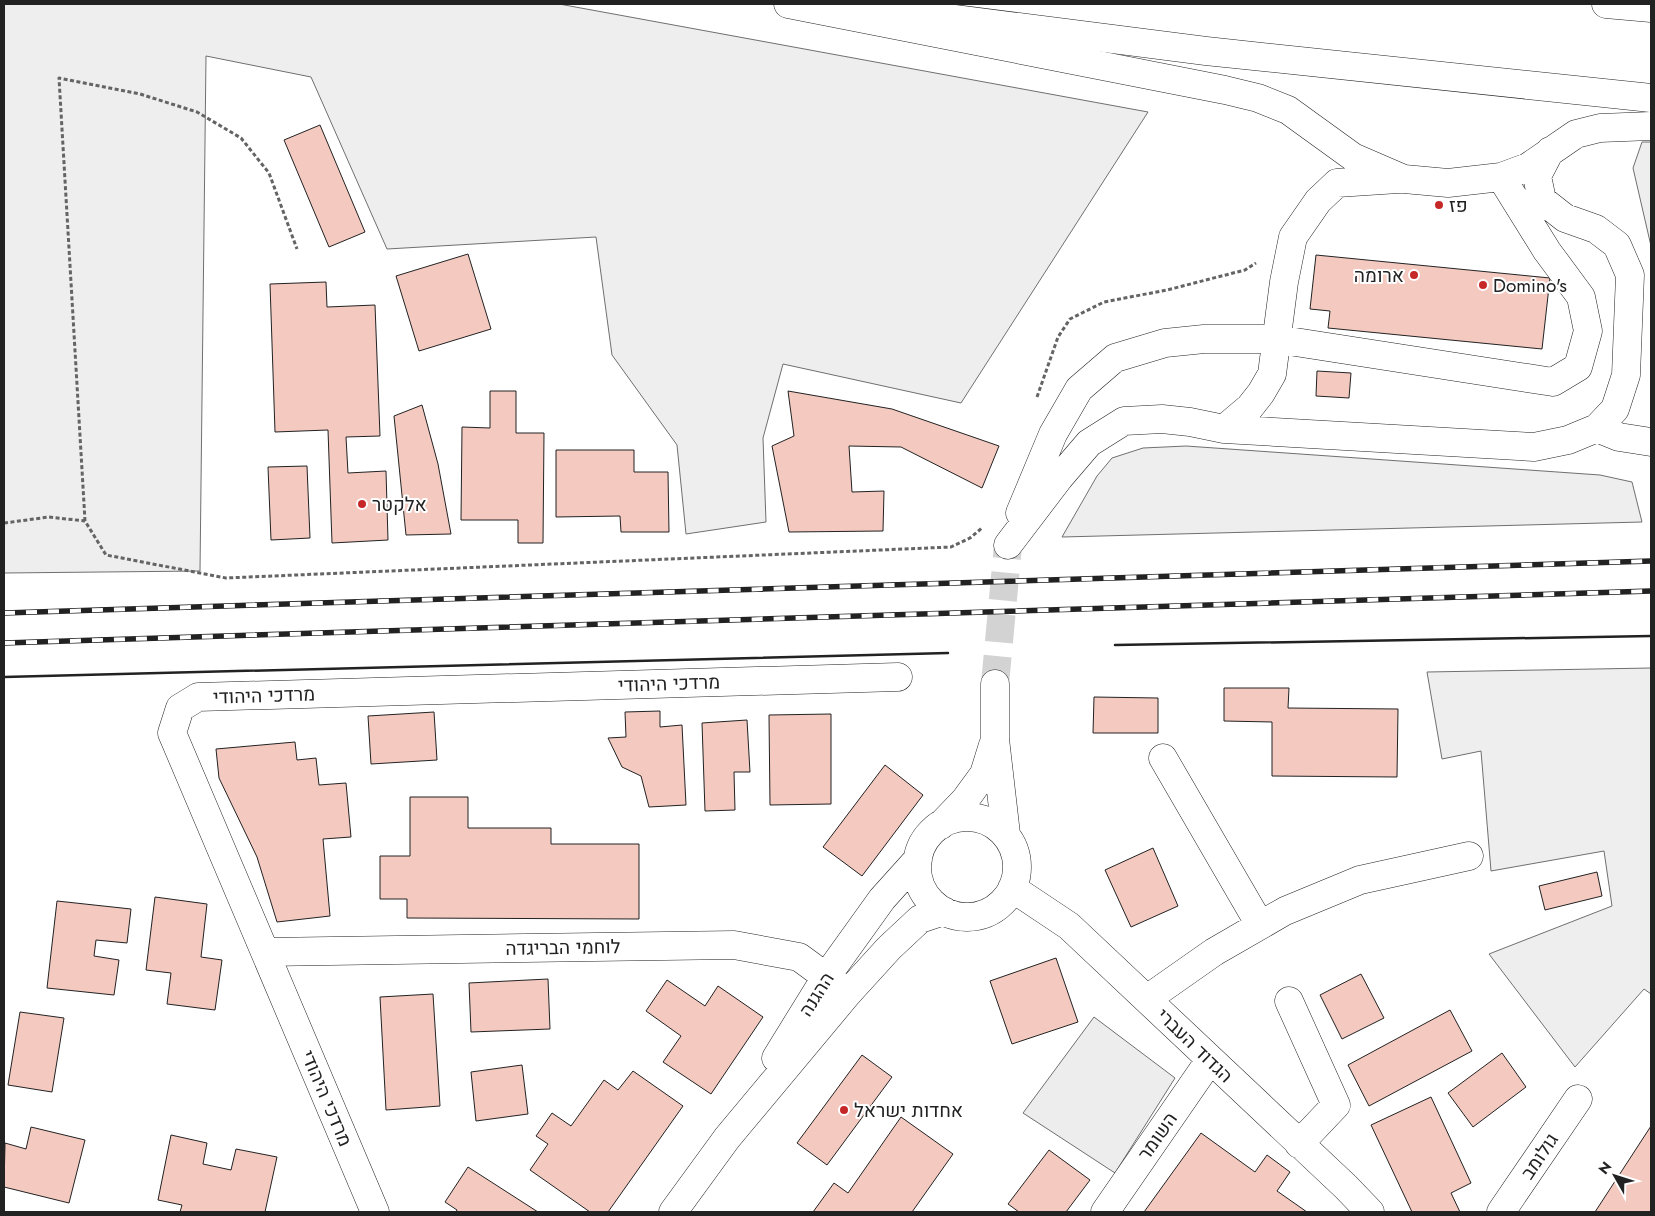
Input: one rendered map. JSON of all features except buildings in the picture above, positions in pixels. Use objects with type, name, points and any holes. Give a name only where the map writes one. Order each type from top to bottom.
[{"type":"main road","points":[[788,4],[1258,98],[1288,110],[1353,157],[1404,179]]},
{"type":"main road","points":[[838,4],[1206,51],[1651,98]]},
{"type":"main road","points":[[1606,4],[1651,8]]},
{"type":"main road","points":[[1224,428],[1250,407],[1272,374],[1284,282],[1294,237],[1318,201],[1337,183],[1404,179],[1448,183],[1501,177],[1528,167],[1576,134],[1600,128],[1651,126]]},
{"type":"main road","points":[[1501,177],[1547,251],[1581,297],[1588,331],[1578,366],[1553,382],[1276,339],[1204,339],[1165,343],[1115,358],[1079,389],[1057,426],[1008,545],[1089,443],[1124,422],[1162,419],[1224,428],[1534,447],[1568,440],[1597,428],[1615,409],[1640,334],[1630,275],[1617,245],[1596,229],[1565,218],[1542,200],[1536,176],[1550,151]]},
{"type":"main road","points":[[1597,428],[1619,437],[1651,442]]},
{"type":"main road","name":"מרדכי היהודי","points":[[375,1212],[172,733],[180,708],[198,697],[898,677]]},
{"type":"main road","points":[[995,684],[995,739],[1006,834]]},
{"type":"main road","points":[[939,826],[946,821],[962,817],[978,818],[993,824],[1006,834],[1013,846],[1017,860],[1017,874],[1012,888],[1003,902],[990,911],[975,916],[959,916],[944,911],[931,901],[922,889],[918,874],[918,859],[923,843],[939,826],[965,800],[984,774],[995,739]]},
{"type":"main road","points":[[1162,758],[1260,925]]},
{"type":"main road","points":[[1147,999],[1214,952],[1285,911],[1360,880],[1469,856]]},
{"type":"main road","name":"ההגנה","points":[[727,1138],[826,977],[882,899],[918,859]]},
{"type":"main road","name":"הגדוד העברי","points":[[1012,888],[1069,926],[1370,1212]]},
{"type":"main road","name":"ההגנה","points":[[673,1212],[727,1138],[848,993],[889,948],[920,919],[944,911]]},
{"type":"main road","name":"לוחמי הבריגדה","points":[[265,952],[734,945],[799,957],[848,993]]},
{"type":"main road","points":[[1289,1002],[1336,1105],[1299,1144]]},
{"type":"main road","name":"השומר","points":[[1105,1212],[1210,1060]]},
{"type":"main road","name":"גולומב","points":[[1501,1212],[1578,1099]]},
{"type":"path","points":[[297,249],[269,173],[241,138],[197,112],[140,94],[59,78],[85,521],[106,555],[226,578],[950,547],[970,538],[984,526]]},
{"type":"path","points":[[1036,401],[1058,337],[1070,319],[1104,302],[1167,290],[1245,270],[1294,237]]},
{"type":"path","points":[[4,523],[49,517],[85,521]]},
{"type":"shaded area","points":[[4,4],[559,4],[1148,112],[961,403],[783,364],[763,438],[766,522],[686,534],[677,445],[612,355],[596,237],[387,249],[311,77],[206,56],[200,571],[4,573]]},
{"type":"shaded area","points":[[1642,142],[1651,142],[1651,246],[1633,168]]},
{"type":"shaded area","points":[[1186,446],[1600,475],[1632,482],[1642,522],[1062,537],[1097,476],[1112,458],[1143,448]]},
{"type":"shaded area","points":[[1651,668],[1651,994],[1644,989],[1575,1067],[1489,954],[1612,906],[1604,851],[1491,871],[1481,751],[1442,759],[1427,672]]},
{"type":"shaded area","points":[[1094,1017],[1175,1078],[1115,1173],[1023,1113]]},
{"type":"tunnel","points":[[995,684],[1008,545]]},
{"type":"railway","points":[[4,613],[1651,561]]},
{"type":"railway","points":[[4,643],[1651,591]]},
{"type":"wall","points":[[1115,645],[1651,636]]},
{"type":"wall","points":[[4,677],[948,653]]},
{"type":"place","name":"פז","points":[[1439,205]]},
{"type":"place","name":"ארומה","points":[[1414,275]]},
{"type":"place","name":"Domino's","points":[[1483,285]]},
{"type":"place","name":"אלקטר","points":[[362,504]]},
{"type":"place","name":"אחדות ישראל","points":[[844,1110]]}]
